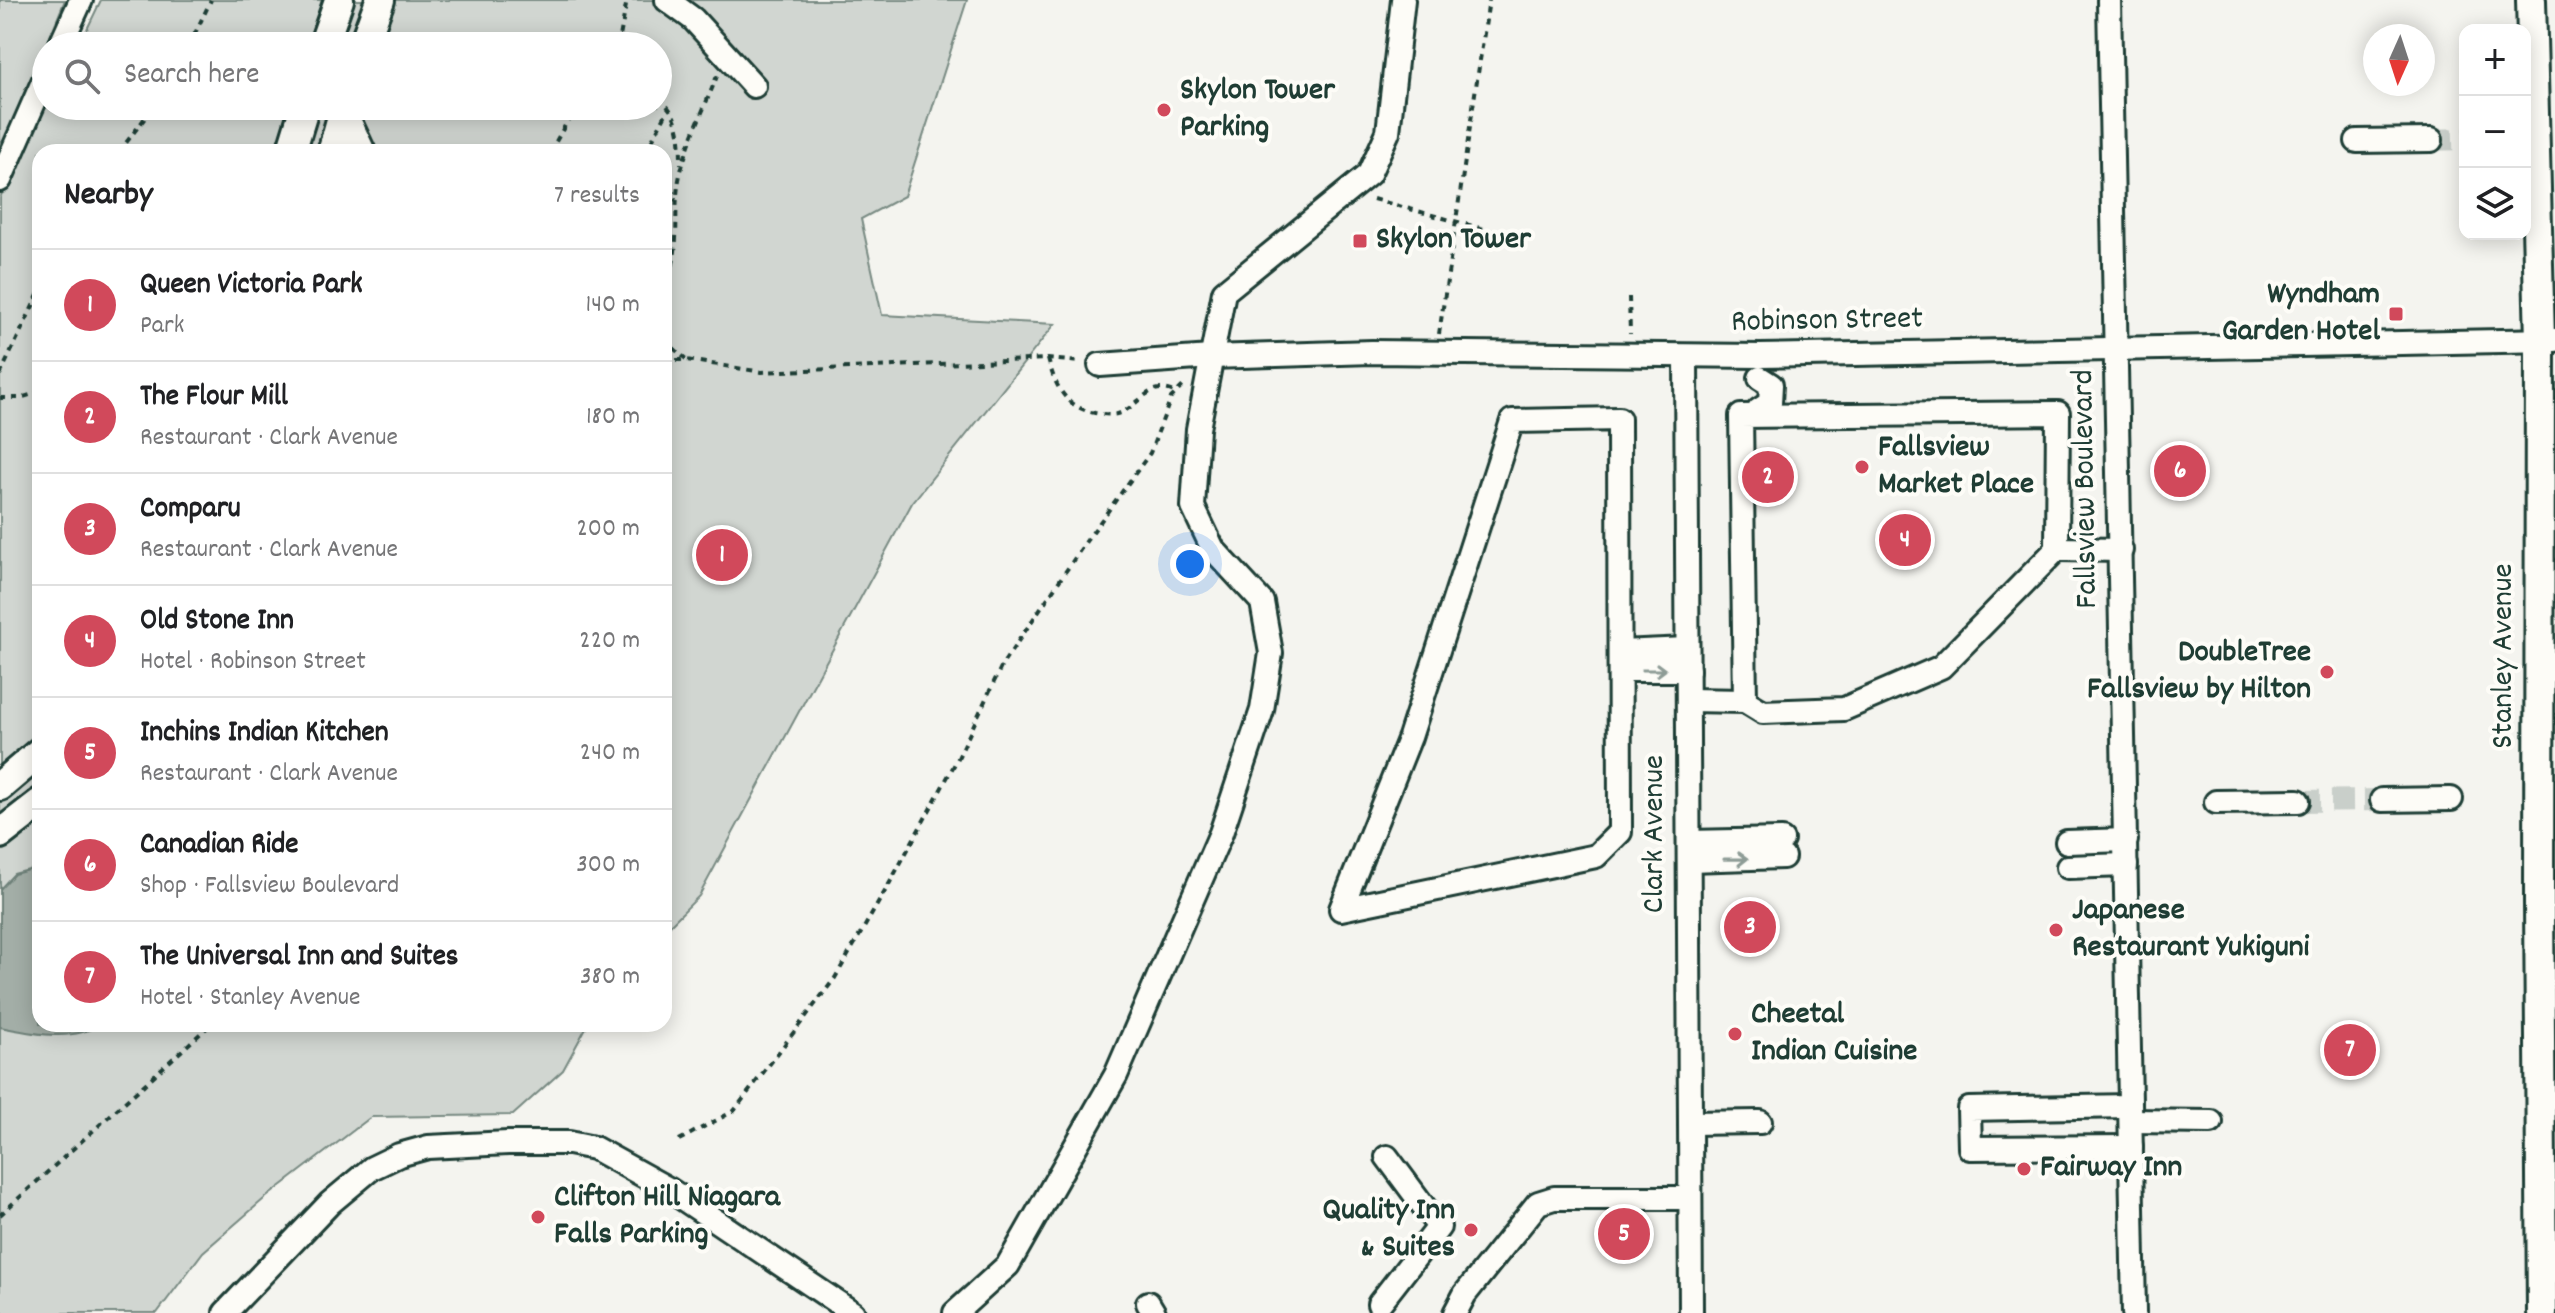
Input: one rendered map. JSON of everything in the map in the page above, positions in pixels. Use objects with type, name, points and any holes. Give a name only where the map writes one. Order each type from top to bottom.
[{"type":"main road","points":[[328,32],[339,0]]},
{"type":"main road","points":[[368,32],[380,0]]},
{"type":"main road","name":"Stanley Avenue","points":[[2530,96],[2531,0]]},
{"type":"main road","points":[[293,144],[301,120]]},
{"type":"main road","points":[[334,144],[341,120]]},
{"type":"main road","name":"Stanley Avenue","points":[[2531,149],[2548,340],[2547,901],[2542,1313]]},
{"type":"main road","points":[[0,786],[32,759]]},
{"type":"main road","points":[[0,834],[32,809]]},
{"type":"street","points":[[66,32],[81,0]]},
{"type":"street","points":[[667,0],[693,19],[754,86]]},
{"type":"street","points":[[955,1313],[1008,1265],[1116,1075],[1221,833],[1262,710],[1271,653],[1262,602],[1213,549],[1193,507],[1198,429],[1224,292],[1369,174],[1388,132],[1403,0]]},
{"type":"street","name":"Fallsview Boulevard","points":[[2109,0],[2134,1313]]},
{"type":"street","points":[[0,180],[32,107]]},
{"type":"street","points":[[350,120],[361,144]]},
{"type":"street","points":[[2357,141],[2431,140]]},
{"type":"street","name":"Robinson Street","points":[[1100,365],[1211,357],[1372,352],[1686,356],[1761,367],[2117,351],[2548,340]]},
{"type":"street","name":"Clark Avenue","points":[[1686,356],[1691,1313]]},
{"type":"street","points":[[1759,413],[1750,403],[1752,383],[1761,367]]},
{"type":"street","points":[[1688,700],[1745,701],[1763,712],[1844,709],[1941,667],[2057,549],[2058,413],[1759,413],[1741,416],[1745,701]]},
{"type":"street","points":[[1619,419],[1620,661],[1620,832],[1596,856],[1341,909],[1410,737],[1512,421],[1619,419]]},
{"type":"street","points":[[2057,549],[2121,550]]},
{"type":"street","points":[[1620,661],[1688,660]]},
{"type":"street","points":[[2382,800],[2451,799]]},
{"type":"street","points":[[2216,802],[2298,801]]},
{"type":"street","points":[[2067,842],[2126,840]]},
{"type":"street","points":[[1689,851],[1782,849]]},
{"type":"street","points":[[2068,867],[2126,865]]},
{"type":"street","points":[[2131,1147],[1970,1148],[1969,1109],[2130,1114],[2211,1122]]},
{"type":"street","points":[[1690,1123],[1760,1122]]},
{"type":"street","points":[[225,1313],[330,1203],[372,1168],[399,1155],[428,1147],[569,1143],[594,1148],[661,1184],[853,1313]]},
{"type":"street","points":[[1379,1304],[1439,1227],[1387,1157]]},
{"type":"street","points":[[1455,1313],[1465,1294],[1538,1203],[1554,1198],[1690,1198]]},
{"type":"path","points":[[196,32],[211,0]]},
{"type":"path","points":[[621,32],[627,0]]},
{"type":"path","points":[[1436,353],[1489,0]]},
{"type":"path","points":[[681,170],[725,55]]},
{"type":"path","points":[[672,112],[681,146],[672,272]]},
{"type":"path","points":[[125,144],[143,120]]},
{"type":"path","points":[[555,144],[568,120]]},
{"type":"path","points":[[650,144],[662,120]]},
{"type":"path","points":[[1346,192],[1521,239]]},
{"type":"path","points":[[672,198],[676,200]]},
{"type":"path","points":[[1629,297],[1630,355]]},
{"type":"path","points":[[0,375],[32,309]]},
{"type":"path","points":[[672,347],[687,360]]},
{"type":"path","points":[[679,1140],[734,1111],[835,978],[951,771],[1002,665],[1150,453],[1171,398],[1211,357]]},
{"type":"path","points":[[1048,359],[1060,393],[1080,410],[1100,414],[1120,413],[1151,391],[1168,388],[1176,393]]},
{"type":"path","points":[[672,360],[762,372],[1048,359],[1100,365]]},
{"type":"path","points":[[0,398],[32,394]]},
{"type":"path","points":[[0,1215],[202,1032]]},
{"type":"shaded area","points":[[0,0],[65,0],[52,32],[32,32],[32,81],[0,159]]},
{"type":"shaded area","points":[[101,0],[967,0],[904,196],[861,219],[882,315],[1055,324],[912,503],[699,896],[672,923],[672,144],[32,144],[32,1032],[584,1032],[563,1070],[513,1115],[371,1117],[264,1199],[203,1252],[157,1313],[0,1313],[0,198],[15,161],[38,120],[672,120],[672,32],[86,32]]},
{"type":"shaded area","points":[[32,869],[32,1032],[81,1032],[52,1035],[25,1032],[0,1027],[0,889],[14,874]]},
{"type":"tunnel","points":[[2431,140],[2459,139]]},
{"type":"tunnel","points":[[2298,801],[2382,800]]},
{"type":"place","name":"Skylon Tower Parking","points":[[1164,110]]},
{"type":"place","name":"Skylon Tower","points":[[1360,241]]},
{"type":"place","name":"Wyndham Garden Hotel","points":[[2396,314]]},
{"type":"place","name":"Fallsview Market Place","points":[[1862,467]]},
{"type":"place","name":"Canadian Ride","points":[[2180,471]]},
{"type":"place","name":"The Flour Mill","points":[[1768,477]]},
{"type":"place","name":"Old Stone Inn","points":[[1905,540]]},
{"type":"place","name":"Queen Victoria Park","points":[[722,555]]},
{"type":"place","name":"DoubleTree Fallsview by Hilton","points":[[2327,672]]},
{"type":"place","name":"Comparu","points":[[1750,927]]},
{"type":"place","name":"Japanese Restaurant Yukiguni","points":[[2056,930]]},
{"type":"place","name":"Cheetal Indian Cuisine","points":[[1735,1034]]},
{"type":"place","name":"The Universal Inn and Suites","points":[[2350,1050]]},
{"type":"place","name":"Fairway Inn","points":[[2024,1169]]},
{"type":"place","name":"Clifton Hill Niagara Falls Parking","points":[[538,1217]]},
{"type":"place","name":"Quality Inn & Suites","points":[[1471,1230]]},
{"type":"place","name":"Inchins Indian Kitchen","points":[[1624,1234]]}]
